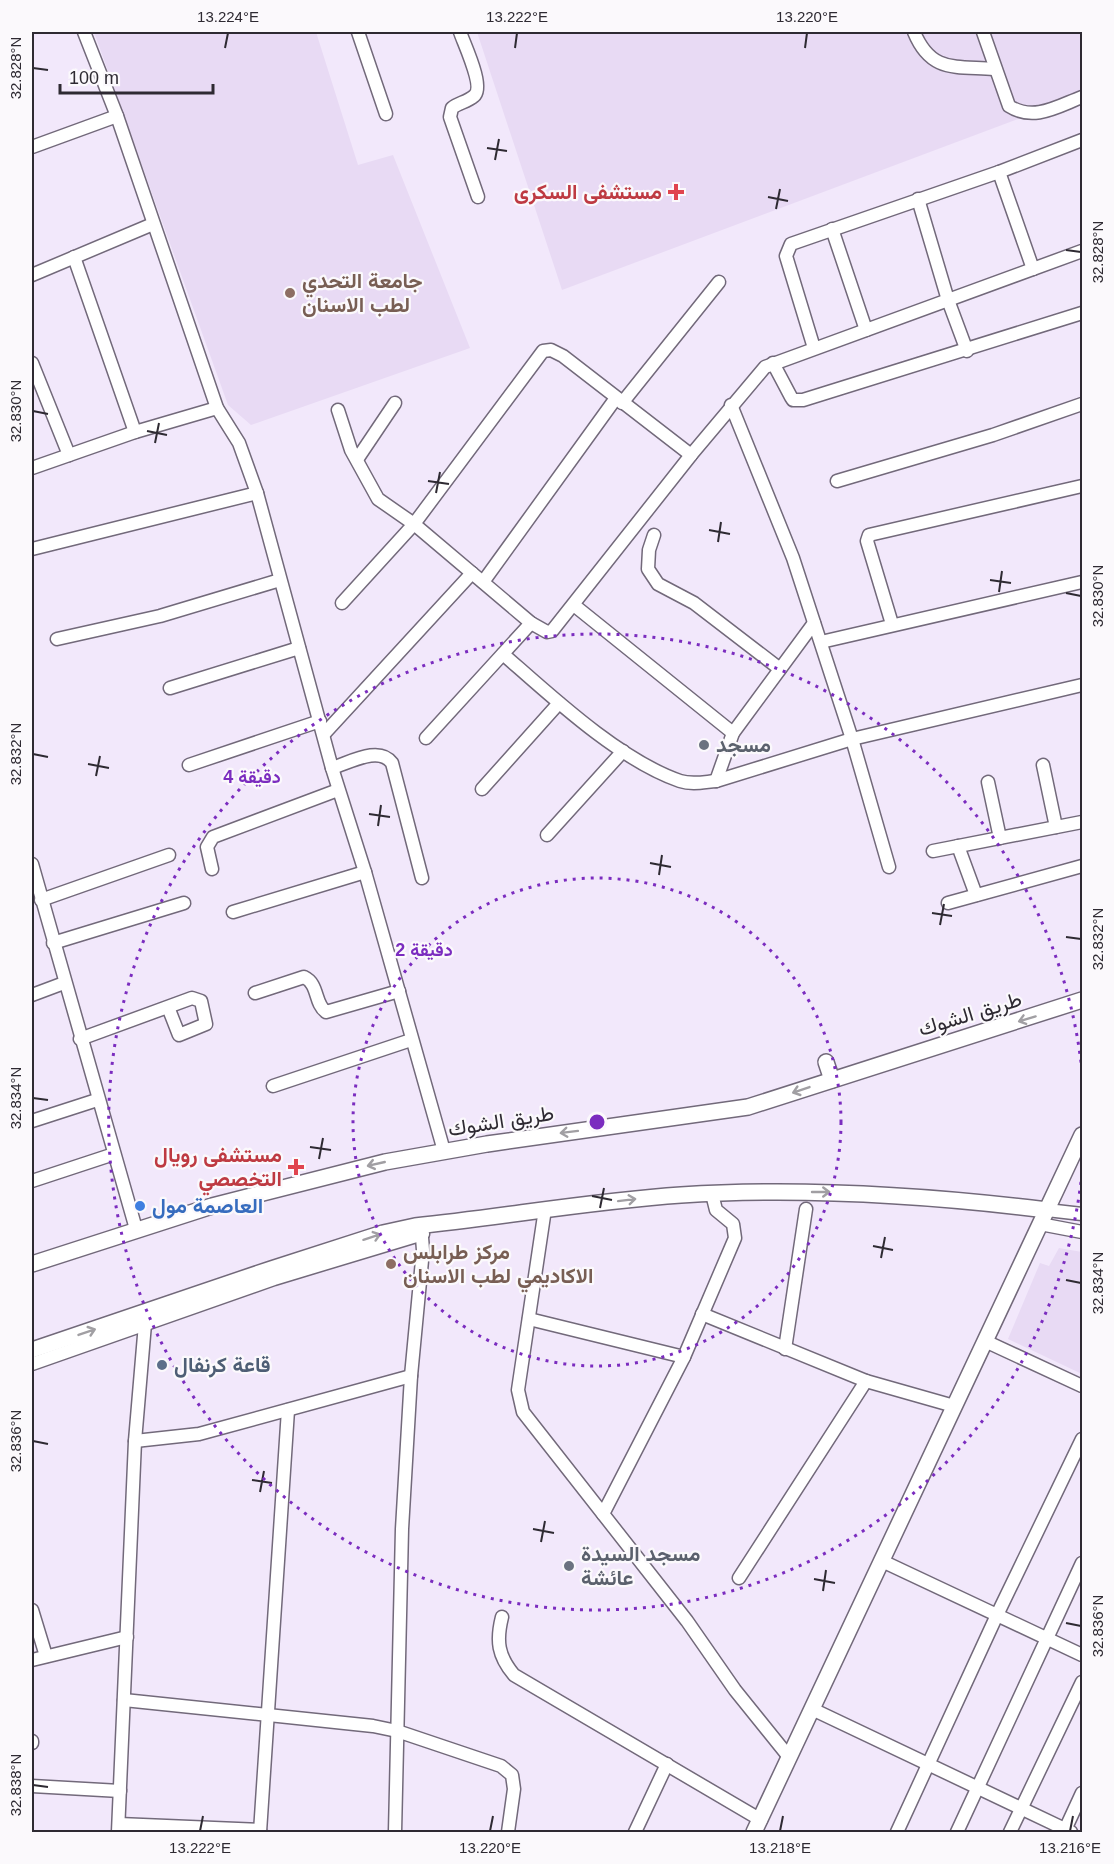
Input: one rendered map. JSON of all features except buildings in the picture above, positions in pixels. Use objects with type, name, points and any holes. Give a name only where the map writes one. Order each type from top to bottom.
[{"type":"main road","name":"طريق الشوك","points":[[32,1264],[136,1229],[343,1172],[444,1151],[727,1111],[764,1103],[1083,1000]]},
{"type":"main road","points":[[826,1062],[832,1080]]},
{"type":"main road","points":[[758,1826],[1083,1135]]},
{"type":"main road","points":[[32,1350],[146,1318],[383,1233],[422,1230],[545,1209],[712,1194],[872,1193],[1044,1217]]},
{"type":"street","points":[[84,32],[117,116],[217,408],[239,443],[257,493],[338,790],[365,872],[444,1151]]},
{"type":"street","points":[[358,32],[386,114]]},
{"type":"street","points":[[460,32],[477,79],[477,91],[472,98],[452,108],[450,117],[478,197]]},
{"type":"street","points":[[914,32],[928,56],[944,65],[994,69]]},
{"type":"street","points":[[983,32],[994,69],[1009,106],[1018,111],[1040,113],[1083,97]]},
{"type":"street","points":[[32,147],[117,116]]},
{"type":"street","points":[[814,348],[786,252],[791,244],[999,172],[1083,140]]},
{"type":"street","points":[[999,172],[1033,269]]},
{"type":"street","points":[[918,199],[948,300],[967,351]]},
{"type":"street","points":[[32,274],[153,224]]},
{"type":"street","points":[[832,229],[866,330]]},
{"type":"street","points":[[338,410],[351,450],[358,458],[374,495],[414,524],[531,623],[547,632],[552,632],[575,606],[691,455],[757,374],[773,363],[1083,251]]},
{"type":"street","points":[[74,257],[135,432]]},
{"type":"street","points":[[483,582],[619,401],[719,282]]},
{"type":"street","points":[[773,363],[791,397],[797,401],[967,351],[1083,313]]},
{"type":"street","points":[[342,603],[414,524],[543,351],[551,350],[562,356],[691,455]]},
{"type":"street","points":[[32,363],[69,455]]},
{"type":"street","points":[[358,458],[395,403]]},
{"type":"street","points":[[837,481],[993,435],[1083,404]]},
{"type":"street","points":[[731,405],[793,558],[852,739],[889,867]]},
{"type":"street","points":[[32,468],[135,432],[217,408]]},
{"type":"street","points":[[892,624],[867,541],[869,535],[1083,486]]},
{"type":"street","points":[[32,549],[257,493]]},
{"type":"street","points":[[654,535],[649,550],[648,569],[658,584],[694,603],[780,669]]},
{"type":"street","points":[[324,734],[472,573]]},
{"type":"street","points":[[57,639],[151,618],[280,580]]},
{"type":"street","points":[[821,642],[1083,582]]},
{"type":"street","points":[[575,606],[733,733]]},
{"type":"street","points":[[426,738],[531,623]]},
{"type":"street","points":[[716,781],[733,733],[814,623]]},
{"type":"street","points":[[171,688],[299,648]]},
{"type":"street","points":[[503,654],[559,704],[622,750],[681,782],[694,784],[716,781],[852,739],[1083,685]]},
{"type":"street","points":[[482,789],[559,704]]},
{"type":"street","points":[[189,765],[320,721]]},
{"type":"street","points":[[547,835],[622,750]]},
{"type":"street","points":[[332,768],[376,754],[389,758],[422,878]]},
{"type":"street","points":[[1043,765],[1056,827]]},
{"type":"street","points":[[988,782],[1000,838]]},
{"type":"street","points":[[212,869],[207,847],[213,837],[338,790]]},
{"type":"street","points":[[933,851],[1083,822]]},
{"type":"street","points":[[958,846],[976,895]]},
{"type":"street","points":[[41,900],[169,855]]},
{"type":"street","points":[[32,864],[64,983],[136,1229]]},
{"type":"street","points":[[948,903],[1083,866]]},
{"type":"street","points":[[233,912],[365,872]]},
{"type":"street","points":[[53,943],[184,903]]},
{"type":"street","points":[[255,993],[304,977],[312,983],[320,1007],[326,1012],[399,991]]},
{"type":"street","points":[[32,994],[64,983]]},
{"type":"street","points":[[80,1039],[168,1007]]},
{"type":"street","points":[[273,1086],[411,1040]]},
{"type":"street","points":[[32,1121],[98,1100]]},
{"type":"street","points":[[32,1181],[114,1154]]},
{"type":"street","points":[[603,1514],[684,1358],[736,1235],[733,1224],[716,1210],[712,1194]]},
{"type":"street","points":[[545,1209],[518,1390],[520,1405],[526,1418],[603,1514],[789,1757]]},
{"type":"street","points":[[785,1349],[806,1209]]},
{"type":"street","points":[[1044,1217],[1083,1214]]},
{"type":"street","points":[[1044,1217],[1083,1232]]},
{"type":"street","points":[[395,1833],[402,1529],[422,1230]]},
{"type":"street","points":[[702,1314],[866,1382],[954,1406]]},
{"type":"street","points":[[32,1364],[146,1318],[135,1441],[118,1828],[260,1831],[288,1410]]},
{"type":"street","points":[[529,1320],[684,1358]]},
{"type":"street","points":[[985,1341],[1083,1386]]},
{"type":"street","points":[[135,1441],[199,1434],[411,1376]]},
{"type":"street","points":[[739,1578],[866,1382]]},
{"type":"street","points":[[897,1833],[997,1615],[1083,1439]]},
{"type":"street","points":[[882,1561],[1083,1655]]},
{"type":"street","points":[[957,1833],[1083,1563]]},
{"type":"street","points":[[32,1610],[46,1656]]},
{"type":"street","points":[[502,1617],[498,1649],[503,1662],[514,1675],[667,1764],[758,1826]]},
{"type":"street","points":[[32,1660],[127,1637]]},
{"type":"street","points":[[1010,1833],[1083,1682]]},
{"type":"street","points":[[124,1700],[350,1722],[397,1731],[501,1767],[512,1775],[514,1789],[511,1831]]},
{"type":"street","points":[[812,1709],[1067,1832],[1083,1793]]},
{"type":"street","points":[[635,1833],[667,1764]]},
{"type":"street","points":[[32,1786],[120,1791]]},
{"type":"shaded area","points":[[94,32],[316,32],[358,165],[393,155],[470,348],[251,425],[228,405]]},
{"type":"shaded area","name":"مستشفى السكرى","points":[[477,32],[1082,32],[1082,95],[562,290]]},
{"type":"shaded area","points":[[1059,1248],[1082,1252],[1082,1374],[1008,1339],[1040,1263],[1049,1266]]},
{"type":"place","name":"مستشفى السكرى","points":[[676,192]]},
{"type":"place","name":"جامعة التحدي لطب الاسنان","points":[[290,293]]},
{"type":"place","name":"مسجد","points":[[704,745]]},
{"type":"place","name":"مستشفى رويال التخصصي","points":[[296,1167]]},
{"type":"place","name":"العاصمة مول","points":[[140,1206]]},
{"type":"place","name":"مركز طرابلس الاكاديمي لطب الاسنان","points":[[391,1264]]},
{"type":"place","name":"قاعة كرنفال","points":[[162,1365]]},
{"type":"place","name":"مسجد السيدة عائشة","points":[[569,1566]]}]
